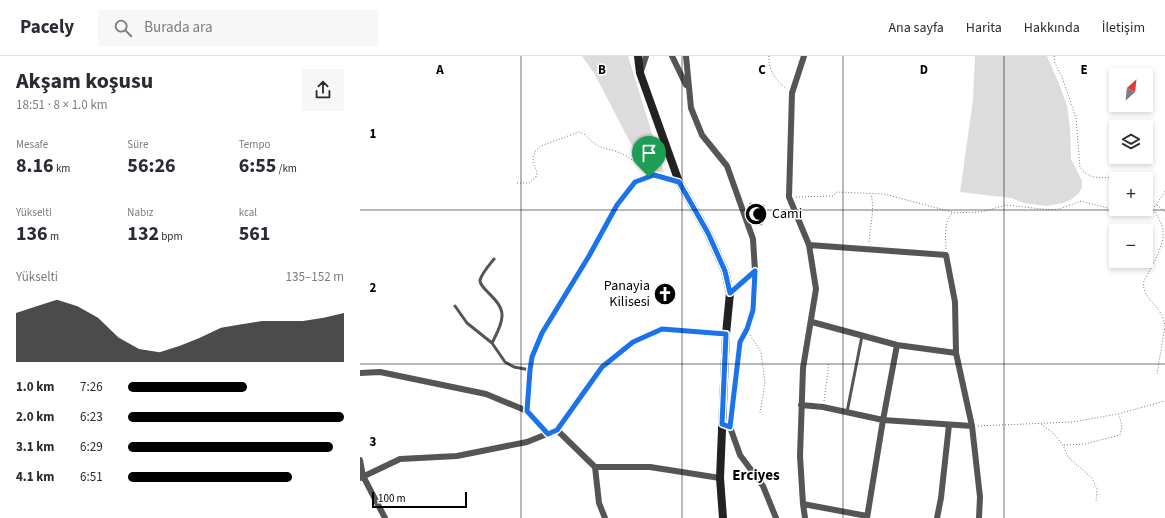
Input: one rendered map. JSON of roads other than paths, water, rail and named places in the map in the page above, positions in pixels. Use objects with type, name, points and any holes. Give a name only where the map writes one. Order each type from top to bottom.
[{"type":"street","points":[[638,56],[640,73],[679,182],[708,233],[725,271],[730,293],[726,334],[726,426],[740,456],[763,486],[776,518]]},
{"type":"street","points":[[640,73],[646,56]]},
{"type":"street","points":[[672,56],[688,88]]},
{"type":"street","points":[[686,56],[690,108],[702,135],[727,166],[753,239],[755,271],[753,310],[747,329],[740,342],[726,426],[720,478],[723,518]]},
{"type":"street","points":[[804,56],[792,93],[790,197],[809,245],[816,289],[812,322],[803,368],[801,405],[800,456],[805,518]]},
{"type":"street","points":[[527,411],[532,357],[542,333],[589,256],[617,205],[635,182],[654,175],[679,182]]},
{"type":"street","points":[[809,245],[946,255],[955,302],[956,353],[972,426],[980,497],[979,518]]},
{"type":"street","points":[[730,293],[755,271]]},
{"type":"street","points":[[812,322],[897,345],[956,353]]},
{"type":"street","points":[[361,477],[400,459],[457,456],[527,442],[548,434],[557,430],[602,367],[633,342],[662,329],[726,334]]},
{"type":"street","points":[[803,504],[867,517],[897,345]]},
{"type":"street","points":[[360,373],[380,372],[486,394],[527,411],[548,434]]},
{"type":"street","points":[[801,405],[823,407],[883,420],[972,426]]},
{"type":"street","points":[[937,518],[942,498],[949,425]]},
{"type":"street","points":[[557,430],[595,467],[599,503],[605,518]]},
{"type":"street","points":[[360,460],[361,477],[386,518]]},
{"type":"street","points":[[595,467],[650,467],[720,478]]},
{"type":"lane","points":[[492,343],[502,320],[502,313],[499,304],[481,285],[480,280],[494,259]]},
{"type":"lane","points":[[455,306],[467,323],[492,343],[508,364],[514,367],[530,370]]},
{"type":"lane","points":[[846,412],[862,335]]},
{"type":"place","name":"Cami","points":[[756,214]]},
{"type":"place","name":"Panayia Kilisesi","points":[[665,294]]},
{"type":"district","name":"Erciyes","points":[[756,475]]}]
